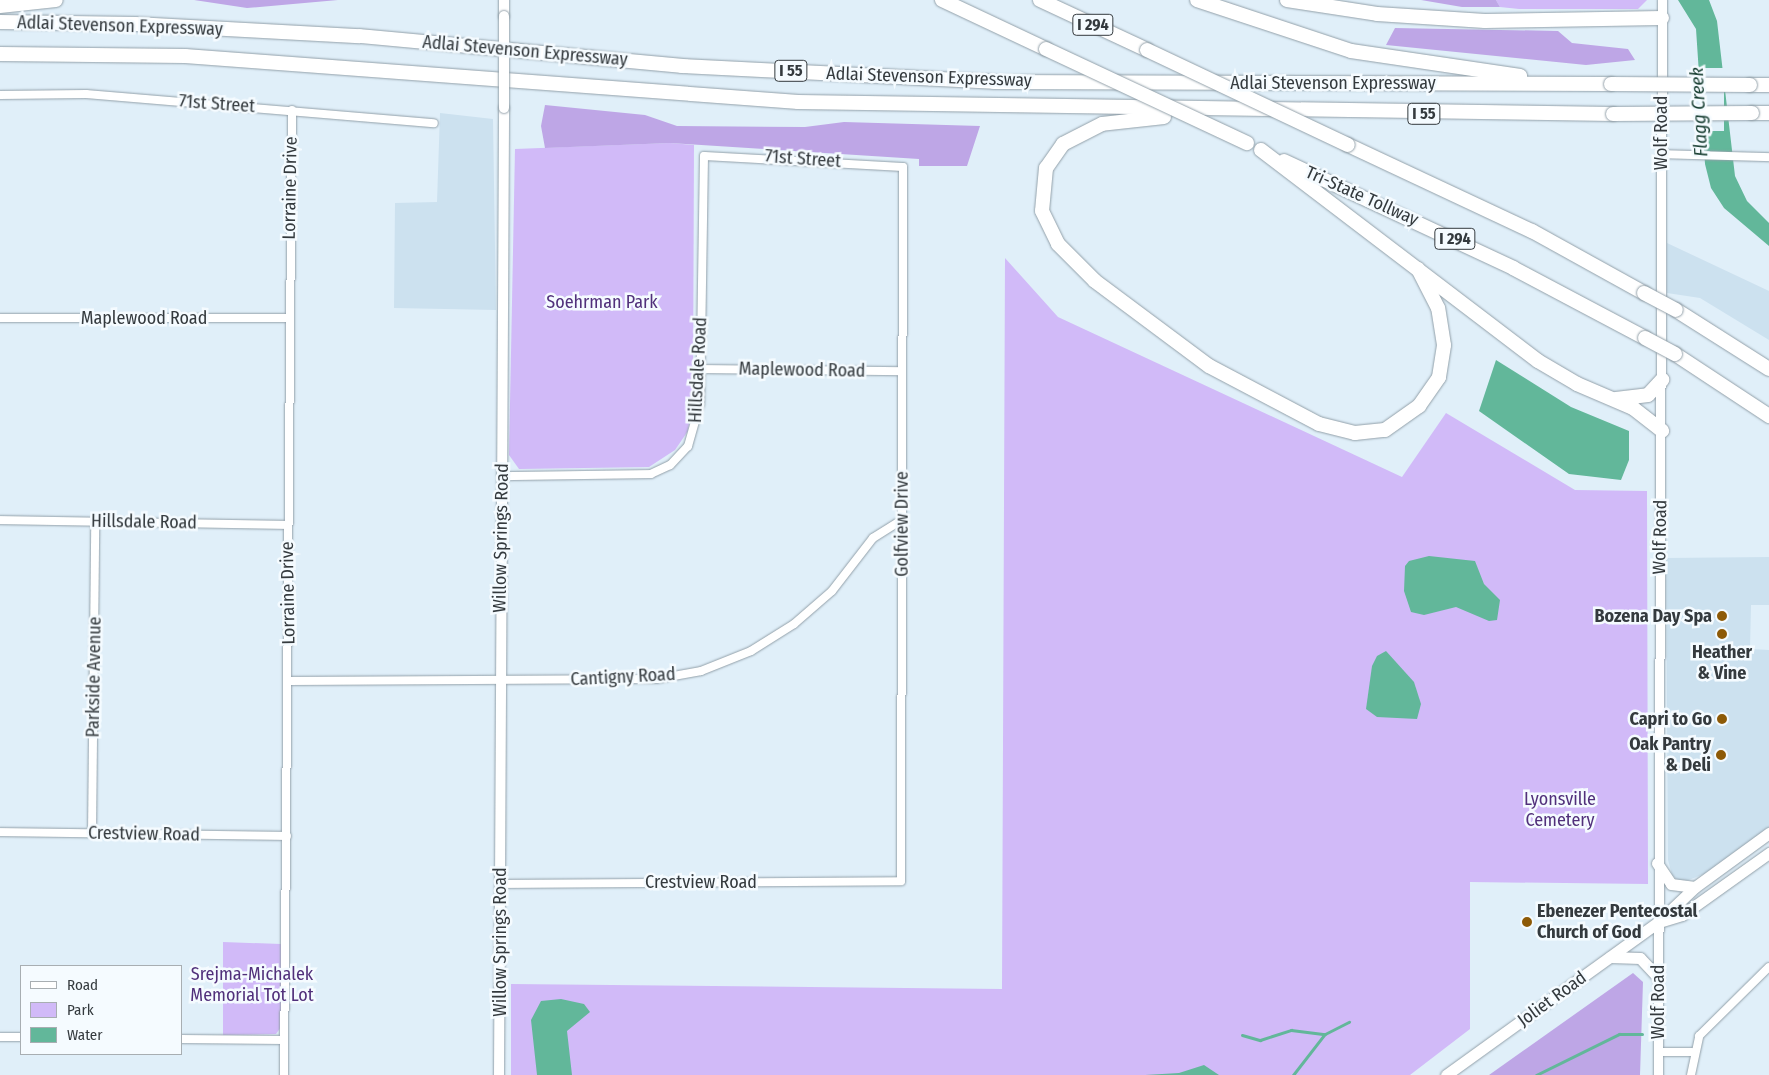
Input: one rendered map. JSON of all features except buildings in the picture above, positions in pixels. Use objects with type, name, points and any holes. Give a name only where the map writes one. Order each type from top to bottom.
[{"type":"highway","points":[[0,6],[56,0]]},
{"type":"highway","name":"Tri-State Tollway","points":[[942,0],[1513,268],[1674,354],[1769,416]]},
{"type":"highway","name":"I 294","points":[[1040,0],[1532,231],[1676,310],[1769,368]]},
{"type":"highway","points":[[1197,0],[1351,51],[1583,84]]},
{"type":"highway","points":[[1287,0],[1377,14],[1485,21],[1662,18]]},
{"type":"highway","name":"Adlai Stevenson Expressway","points":[[0,22],[135,24],[360,36],[682,66],[994,82],[1769,85]]},
{"type":"highway","name":"Adlai Stevenson Expressway","points":[[0,54],[185,56],[798,102],[1235,110],[1613,114],[1769,113]]},
{"type":"highway","points":[[1235,110],[1118,120],[1086,130],[1063,144],[1046,168],[1040,195],[1045,221],[1058,244],[1126,306],[1209,366],[1319,424],[1355,433],[1385,430],[1402,422],[1439,377],[1444,345],[1438,308],[1418,269]]},
{"type":"highway","points":[[1261,150],[1538,361],[1633,408],[1662,431]]},
{"type":"highway","points":[[1612,399],[1648,395],[1662,380]]},
{"type":"main road","name":"Willow Springs Road","points":[[499,1075],[499,681],[504,0]]},
{"type":"main road","name":"Joliet Road","points":[[1446,1075],[1657,923],[1695,886],[1769,833]]},
{"type":"main road","name":"Joliet Road","points":[[1657,923],[1682,915],[1769,853]]},
{"type":"main road","points":[[1658,863],[1671,884],[1695,886]]},
{"type":"main road","points":[[1610,957],[1640,958],[1658,977]]},
{"type":"street","name":"Wolf Road","points":[[1658,1075],[1657,923],[1662,431],[1662,0]]},
{"type":"street","name":"71st Street","points":[[0,95],[86,94],[434,123]]},
{"type":"street","name":"Lorraine Drive","points":[[284,1075],[289,681],[287,318],[292,110]]},
{"type":"street","points":[[1661,154],[1769,157]]},
{"type":"street","name":"71st Street","points":[[704,156],[903,168]]},
{"type":"street","name":"Hillsdale Road","points":[[501,476],[634,476],[670,465],[694,436],[702,369],[704,156]]},
{"type":"street","name":"Golfview Drive","points":[[901,881],[903,168]]},
{"type":"street","name":"Maplewood Road","points":[[0,318],[287,318]]},
{"type":"street","name":"Maplewood Road","points":[[702,369],[902,371]]},
{"type":"street","name":"Hillsdale Road","points":[[0,520],[287,525]]},
{"type":"street","name":"Cantigny Road","points":[[289,681],[656,679],[701,671],[751,652],[794,624],[832,591],[873,538],[902,520]]},
{"type":"street","name":"Parkside Avenue","points":[[92,833],[96,522]]},
{"type":"street","name":"Crestview Road","points":[[0,832],[287,836]]},
{"type":"street","name":"Crestview Road","points":[[500,884],[901,881]]},
{"type":"street","points":[[1691,1075],[1692,1052],[1699,1036],[1769,967]]},
{"type":"street","points":[[0,1037],[20,1037]]},
{"type":"street","points":[[182,1039],[284,1040]]},
{"type":"street","points":[[1658,1052],[1692,1052]]},
{"type":"shaded area","points":[[194,0],[338,0],[247,8]]},
{"type":"shaded area","points":[[1421,0],[1496,0],[1500,7],[1462,7]]},
{"type":"shaded area","points":[[1395,28],[1558,31],[1572,43],[1628,49],[1635,60],[1586,65],[1386,45]]},
{"type":"shaded area","points":[[545,105],[645,115],[677,126],[805,127],[844,122],[980,126],[967,166],[919,166],[919,159],[670,143],[545,148],[541,126]]},
{"type":"shaded area","points":[[440,113],[493,119],[496,310],[394,308],[395,203],[437,202]]},
{"type":"shaded area","points":[[1667,243],[1769,291],[1769,340],[1700,298],[1667,293]]},
{"type":"shaded area","points":[[1769,557],[1769,605],[1751,605],[1750,649],[1769,650],[1769,827],[1704,874],[1681,883],[1672,875],[1668,860],[1666,558]]},
{"type":"shaded area","points":[[1633,973],[1643,982],[1640,1075],[1489,1075]]},
{"type":"green space","points":[[1496,0],[1647,0],[1638,9],[1519,9],[1500,7]]},
{"type":"green space","name":"Soehrman Park","points":[[670,143],[694,145],[693,394],[688,431],[675,450],[649,467],[519,469],[509,455],[515,149]]},
{"type":"green space","name":"Lyonsville Cemetery","points":[[1005,258],[1058,317],[1402,477],[1446,413],[1575,490],[1647,491],[1648,884],[1470,882],[1470,1029],[1410,1075],[511,1075],[511,984],[1002,989]]},
{"type":"green space","name":"Srejma-Michalek Memorial Tot Lot","points":[[223,942],[281,944],[281,1027],[276,1034],[223,1035]]},
{"type":"water","points":[[1678,0],[1709,0],[1717,21],[1735,176],[1747,201],[1769,223],[1769,246],[1724,208],[1711,188],[1705,164],[1696,29]]},
{"type":"water","points":[[1496,360],[1571,407],[1629,431],[1629,460],[1621,480],[1569,474],[1479,411]]},
{"type":"water","points":[[1429,556],[1475,561],[1484,584],[1500,600],[1497,620],[1489,621],[1456,607],[1424,615],[1411,612],[1404,591],[1405,566],[1409,561]]},
{"type":"water","points":[[1386,651],[1414,682],[1421,704],[1417,719],[1377,717],[1366,709],[1372,666],[1377,656]]},
{"type":"water","points":[[561,999],[584,1004],[590,1012],[567,1031],[572,1075],[537,1075],[531,1020],[541,1001]]},
{"type":"water","points":[[1204,1065],[1219,1075],[1145,1075],[1179,1073]]},
{"type":"pier","points":[[1696,68],[1724,68],[1724,131],[1696,131]]},
{"type":"waterway","points":[[1242,1035],[1260,1040],[1291,1030],[1325,1034],[1349,1022]]},
{"type":"waterway","points":[[1536,1075],[1619,1034],[1642,1034]]},
{"type":"waterway","points":[[1293,1075],[1324,1035]]},
{"type":"place","name":"Bozena Day Spa","points":[[1722,616]]},
{"type":"place","name":"Heather & Vine","points":[[1722,634]]},
{"type":"place","name":"Capri to Go","points":[[1722,719]]},
{"type":"place","name":"Oak Pantry & Deli","points":[[1721,755]]},
{"type":"place","name":"Ebenezer Pentecostal Church of God","points":[[1527,922]]},
{"type":"water label","name":"Flagg Creek","points":[[1699,112]]}]
